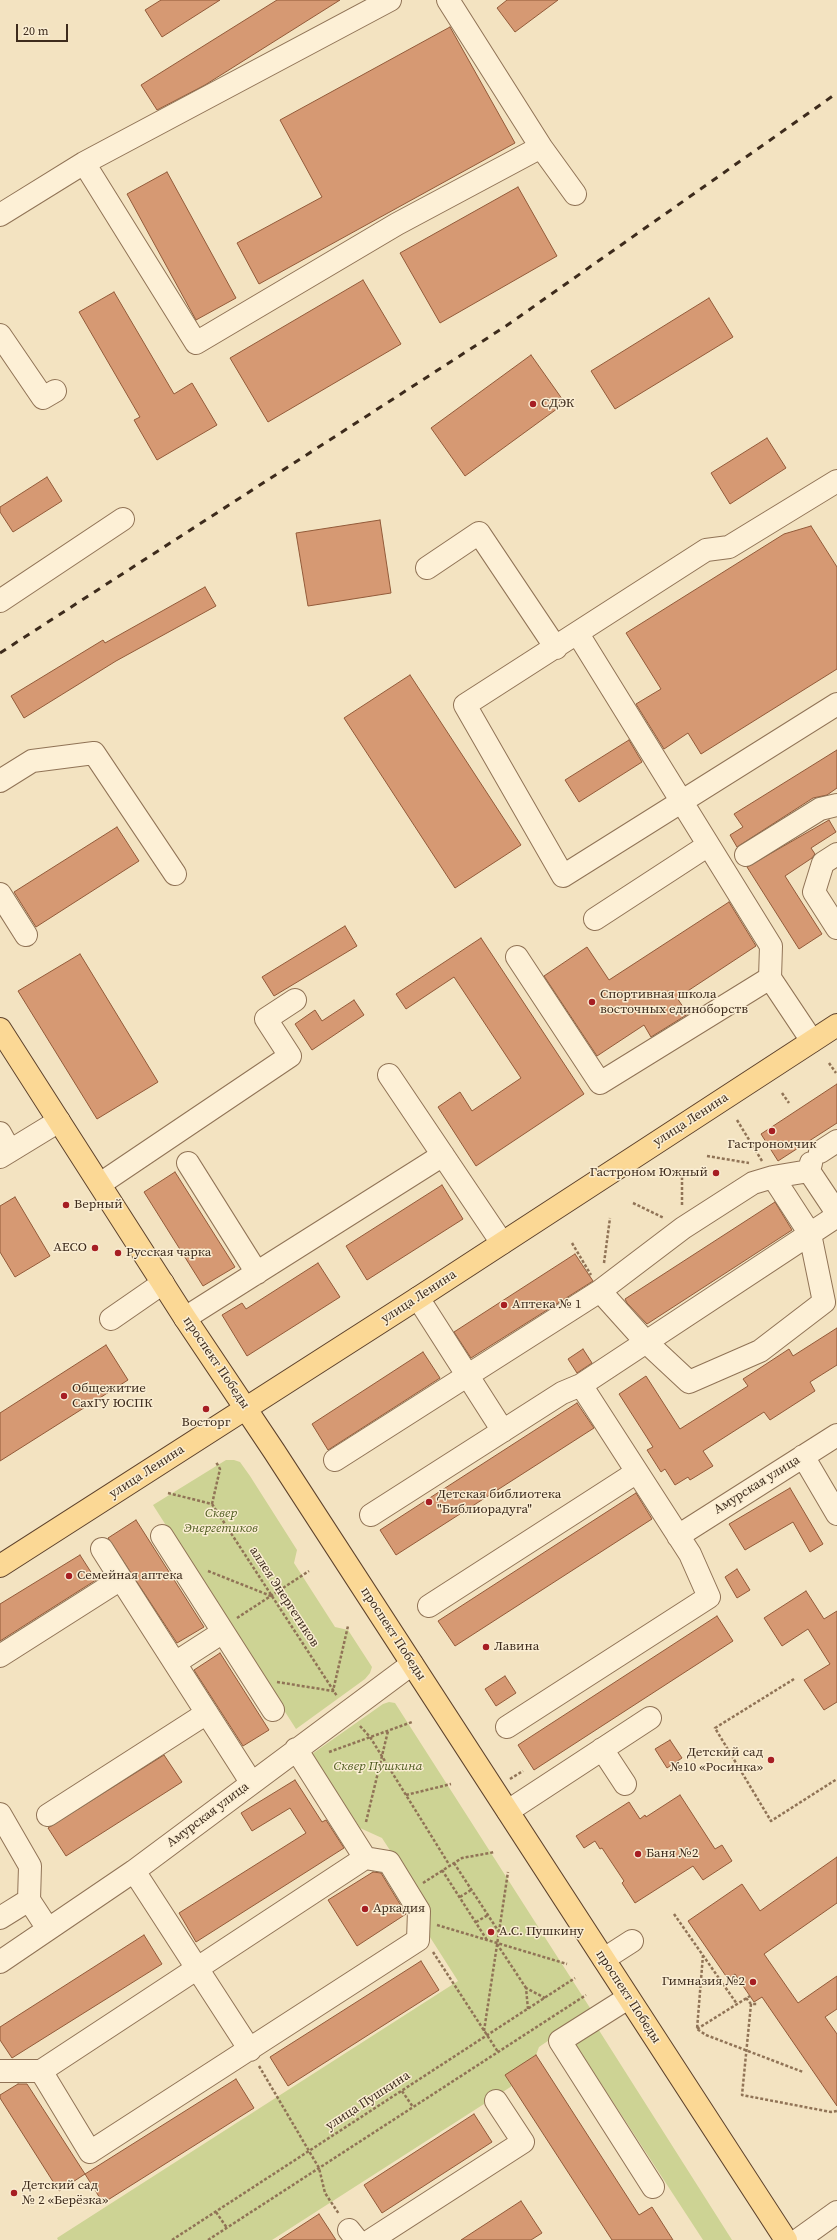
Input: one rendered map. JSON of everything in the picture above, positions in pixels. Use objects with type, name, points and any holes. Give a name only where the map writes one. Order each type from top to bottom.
[{"type":"main road","name":"улица Ленина","points":[[0,1566],[418,1298],[837,1025]]},
{"type":"main road","name":"проспект Победы","points":[[0,1029],[185,1318],[246,1409],[786,2240]]},
{"type":"street","points":[[0,215],[84,163],[390,0]]},
{"type":"street","points":[[448,0],[541,147],[575,194]]},
{"type":"street","points":[[84,163],[196,343],[397,224],[541,147]]},
{"type":"street","points":[[0,335],[43,398],[54,391]]},
{"type":"street","points":[[837,481],[729,547],[706,550],[578,634],[465,705],[563,876],[837,704]]},
{"type":"street","points":[[0,601],[123,519]]},
{"type":"street","points":[[427,568],[479,533],[556,648]]},
{"type":"street","points":[[578,634],[707,846],[771,946],[770,978],[812,1041]]},
{"type":"street","points":[[0,781],[32,761],[94,753],[174,874]]},
{"type":"street","points":[[746,855],[820,809],[837,805]]},
{"type":"street","points":[[595,919],[707,846]]},
{"type":"street","points":[[837,854],[823,863],[814,892],[837,928]]},
{"type":"street","points":[[0,894],[26,935]]},
{"type":"street","points":[[517,957],[600,1083],[770,978]]},
{"type":"street","points":[[100,1184],[290,1056],[266,1019],[295,1000]]},
{"type":"street","points":[[389,1075],[502,1243]]},
{"type":"street","points":[[3,1147],[59,1121]]},
{"type":"street","points":[[185,1318],[443,1155]]},
{"type":"street","points":[[335,1460],[600,1291],[683,1228],[752,1183],[765,1170],[819,1157],[837,1213]]},
{"type":"street","points":[[188,1163],[257,1273]]},
{"type":"street","points":[[600,1291],[646,1341],[690,1382],[760,1351],[824,1302],[810,1234],[765,1170]]},
{"type":"street","points":[[371,1515],[562,1393],[581,1385],[837,1216]]},
{"type":"street","points":[[111,1319],[163,1283]]},
{"type":"street","points":[[418,1298],[503,1431]]},
{"type":"street","points":[[507,1727],[709,1597],[690,1554],[581,1385]]},
{"type":"street","name":"Амурская улица","points":[[678,1536],[837,1436]]},
{"type":"street","points":[[804,1456],[837,1514]]},
{"type":"street","points":[[429,1606],[637,1472]]},
{"type":"street","points":[[162,1536],[273,1710]]},
{"type":"street","points":[[102,1549],[251,1782]]},
{"type":"street","points":[[0,1656],[121,1579]]},
{"type":"street","points":[[175,1663],[223,1632]]},
{"type":"street","name":"Амурская улица","points":[[0,1962],[134,1871],[251,1782],[300,1755],[412,1664]]},
{"type":"street","points":[[48,1815],[207,1713]]},
{"type":"street","points":[[508,1811],[650,1718]]},
{"type":"street","points":[[602,1749],[625,1784]]},
{"type":"street","points":[[41,2071],[90,2152],[250,2050],[419,1930],[419,1911],[389,1862],[362,1853],[300,1755]]},
{"type":"street","points":[[0,1814],[30,1866],[29,1900],[48,1928]]},
{"type":"street","points":[[0,2071],[41,2071],[197,1969],[362,1853]]},
{"type":"street","points":[[134,1871],[250,2050]]},
{"type":"street","points":[[0,1918],[29,1900]]},
{"type":"street","points":[[604,1959],[632,1941]]},
{"type":"street","points":[[628,1998],[560,2041],[653,2187]]},
{"type":"street","points":[[371,2240],[523,2142],[496,2101]]},
{"type":"street","points":[[798,2240],[837,2212]]},
{"type":"path","points":[[829,1062],[836,1073]]},
{"type":"path","points":[[782,1092],[789,1103]]},
{"type":"path","points":[[738,1120],[765,1165],[765,1170]]},
{"type":"path","points":[[707,1156],[751,1163]]},
{"type":"path","points":[[633,1203],[683,1228],[682,1172]]},
{"type":"path","points":[[600,1291],[610,1218]]},
{"type":"path","points":[[572,1242],[600,1291]]},
{"type":"path","points":[[168,1493],[212,1504],[220,1469],[216,1462]]},
{"type":"path","name":"аллея Энергетиков","points":[[212,1504],[338,1699]]},
{"type":"path","points":[[205,1570],[271,1596]]},
{"type":"path","points":[[223,1632],[228,1624],[309,1571]]},
{"type":"path","points":[[252,1678],[333,1691],[348,1626]]},
{"type":"path","points":[[794,1679],[715,1728],[771,1821],[837,1779]]},
{"type":"path","points":[[300,1755],[370,1737],[412,1722]]},
{"type":"path","points":[[356,1723],[370,1737],[382,1755],[450,1866]]},
{"type":"path","points":[[362,1853],[388,1731]]},
{"type":"path","points":[[509,1780],[523,1770]]},
{"type":"path","points":[[406,1795],[451,1784]]},
{"type":"path","points":[[408,1893],[462,1858],[495,1852]]},
{"type":"path","points":[[454,1863],[499,1932]]},
{"type":"path","points":[[442,1870],[487,1940]]},
{"type":"path","points":[[484,2031],[508,1872]]},
{"type":"path","points":[[460,1897],[471,1890]]},
{"type":"path","points":[[674,1914],[737,2004]]},
{"type":"path","points":[[476,1922],[488,1915]]},
{"type":"path","points":[[419,1930],[487,1940],[566,1964]]},
{"type":"path","points":[[419,1930],[498,2052]]},
{"type":"path","points":[[497,1943],[526,1988],[528,2009]]},
{"type":"path","points":[[697,2028],[703,1955]]},
{"type":"path","name":"улица Пушкина","points":[[172,2240],[575,1978]]},
{"type":"path","points":[[526,1988],[545,1998]]},
{"type":"path","points":[[208,2240],[586,1995]]},
{"type":"path","points":[[697,2028],[748,1997],[751,2004],[742,2095],[831,2112],[837,2111]]},
{"type":"path","points":[[751,2004],[758,2004]]},
{"type":"path","points":[[697,2028],[706,2035],[803,2072]]},
{"type":"path","points":[[250,2050],[319,2168],[325,2192],[354,2235]]},
{"type":"path","points":[[402,2091],[413,2107]]},
{"type":"path","points":[[216,2212],[227,2228]]},
{"type":"green space","name":"Сквер Энергетиков","points":[[226,1460],[240,1462],[250,1476],[297,1550],[294,1563],[335,1627],[348,1630],[372,1667],[370,1673],[365,1679],[296,1729],[153,1505]]},
{"type":"green space","name":"Сквер Пушкина","points":[[389,1702],[395,1703],[592,2011],[539,2047],[536,2055],[506,2075],[512,2086],[272,2240],[58,2240],[57,2238],[458,1981],[428,1934],[428,1909],[382,1838],[360,1828],[312,1754],[383,1704]]},
{"type":"green space","points":[[595,2024],[732,2240],[703,2240],[572,2039]]},
{"type":"building","points":[[161,0],[220,0],[162,37],[145,10]]},
{"type":"building","points":[[277,0],[340,0],[205,85],[157,110],[141,85]]},
{"type":"building","points":[[507,0],[558,0],[515,32],[497,8]]},
{"type":"building","points":[[450,27],[515,143],[259,284],[237,243],[322,197],[280,120]]},
{"type":"building","points":[[167,172],[236,298],[196,320],[127,194]]},
{"type":"building","points":[[518,187],[557,256],[440,323],[400,253]]},
{"type":"building","points":[[363,280],[401,344],[268,422],[230,358]]},
{"type":"building","points":[[114,292],[174,394],[192,383],[217,425],[157,460],[134,420],[140,417],[79,312]]},
{"type":"building","points":[[709,298],[733,337],[615,409],[591,371]]},
{"type":"building","points":[[531,355],[565,403],[465,476],[431,428]]},
{"type":"building","points":[[767,438],[786,468],[730,504],[711,473]]},
{"type":"building","points":[[47,477],[62,501],[13,532],[0,512],[0,507]]},
{"type":"building","points":[[380,520],[391,593],[308,606],[296,533]]},
{"type":"building","points":[[811,526],[837,567],[837,669],[701,754],[688,733],[664,749],[636,704],[661,689],[626,633],[784,534]]},
{"type":"building","points":[[205,587],[216,606],[116,661],[24,718],[11,696],[103,640],[105,643]]},
{"type":"building","points":[[410,675],[521,845],[455,888],[344,718]]},
{"type":"building","points":[[629,740],[642,762],[579,802],[565,780]]},
{"type":"building","points":[[837,750],[837,788],[827,795],[813,798],[737,847],[730,835],[743,827],[734,814]]},
{"type":"building","points":[[829,820],[836,832],[811,848],[815,854],[812,858],[785,876],[822,934],[799,949],[747,867]]},
{"type":"building","points":[[117,827],[139,861],[36,927],[14,892]]},
{"type":"building","points":[[729,902],[756,946],[677,998],[688,1014],[651,1037],[644,1025],[597,1056],[544,976],[587,947],[609,980]]},
{"type":"building","points":[[345,926],[357,946],[274,996],[262,977]]},
{"type":"building","points":[[481,938],[584,1094],[476,1166],[438,1107],[460,1092],[472,1111],[521,1078],[454,977],[406,1009],[396,994]]},
{"type":"building","points":[[80,954],[158,1082],[97,1119],[18,991]]},
{"type":"building","points":[[354,1000],[364,1015],[312,1050],[295,1024],[315,1010],[322,1021]]},
{"type":"building","points":[[837,1084],[837,1123],[778,1161],[761,1134]]},
{"type":"building","points":[[175,1172],[235,1267],[203,1286],[144,1192]]},
{"type":"building","points":[[442,1185],[463,1219],[367,1280],[346,1246]]},
{"type":"building","points":[[15,1197],[50,1256],[15,1277],[0,1252],[0,1206]]},
{"type":"building","points":[[775,1202],[792,1230],[647,1324],[627,1303],[625,1299]]},
{"type":"building","points":[[575,1254],[593,1281],[471,1358],[454,1332]]},
{"type":"building","points":[[318,1263],[340,1297],[247,1356],[222,1315],[242,1303],[246,1309]]},
{"type":"building","points":[[837,1328],[837,1365],[810,1382],[815,1391],[770,1420],[764,1412],[703,1451],[713,1466],[690,1480],[688,1477],[675,1485],[665,1469],[661,1472],[647,1450],[653,1447],[619,1394],[646,1376],[680,1429],[748,1386],[743,1379],[789,1349],[793,1356]]},
{"type":"building","name":"Общежитие СахГУ ЮСПК","points":[[106,1345],[128,1380],[0,1461],[0,1413]]},
{"type":"building","points":[[583,1349],[592,1363],[577,1373],[568,1359]]},
{"type":"building","points":[[423,1352],[440,1378],[328,1450],[312,1424]]},
{"type":"building","points":[[577,1403],[594,1428],[396,1555],[380,1530]]},
{"type":"building","points":[[790,1488],[823,1544],[810,1552],[793,1522],[745,1550],[729,1524]]},
{"type":"building","points":[[636,1493],[652,1519],[455,1646],[438,1621]]},
{"type":"building","points":[[136,1520],[204,1627],[177,1643],[108,1538]]},
{"type":"building","points":[[80,1555],[96,1580],[0,1641],[0,1604]]},
{"type":"building","points":[[737,1569],[750,1590],[737,1598],[725,1577]]},
{"type":"building","points":[[806,1591],[824,1619],[837,1611],[837,1702],[824,1710],[804,1680],[830,1664],[808,1629],[782,1646],[764,1618]]},
{"type":"building","points":[[717,1616],[733,1641],[534,1770],[518,1745]]},
{"type":"building","points":[[220,1653],[269,1730],[243,1746],[194,1670]]},
{"type":"building","points":[[505,1676],[516,1693],[496,1706],[485,1689]]},
{"type":"building","points":[[670,1740],[682,1758],[667,1768],[655,1749]]},
{"type":"building","points":[[164,1755],[182,1782],[66,1856],[48,1828]]},
{"type":"building","points":[[295,1780],[322,1822],[326,1820],[344,1848],[196,1942],[179,1913],[306,1833],[290,1808],[252,1831],[241,1813]]},
{"type":"building","points":[[680,1795],[715,1849],[722,1845],[732,1861],[703,1880],[693,1866],[635,1903],[622,1883],[624,1881],[602,1848],[600,1849],[595,1841],[584,1848],[576,1836],[629,1802],[640,1819],[645,1815],[646,1817]]},
{"type":"building","points":[[837,1857],[837,1903],[764,1954],[798,2003],[837,1976],[837,2009],[825,2017],[837,2034],[837,2106],[762,1997],[754,2002],[735,1974],[728,1979],[688,1921],[742,1884],[760,1911]]},
{"type":"building","points":[[373,1872],[381,1873],[406,1914],[357,1946],[328,1900]]},
{"type":"building","points":[[144,1935],[162,1964],[12,2058],[0,2040],[0,2027]]},
{"type":"building","points":[[421,1961],[439,1990],[288,2086],[270,2057]]},
{"type":"building","points":[[536,2055],[639,2215],[652,2207],[673,2240],[612,2240],[505,2075]]},
{"type":"building","points":[[236,2079],[254,2108],[103,2203],[85,2174]]},
{"type":"building","points":[[18,2084],[27,2084],[85,2174],[59,2191],[0,2098],[0,2095]]},
{"type":"building","points":[[474,2114],[492,2142],[382,2213],[364,2185]]},
{"type":"building","points":[[521,2201],[542,2233],[531,2240],[461,2240]]},
{"type":"building","points":[[319,2214],[336,2240],[279,2240]]},
{"type":"railway","points":[[0,653],[506,326],[837,93]]},
{"type":"place","name":"СДЭК","points":[[533,404]]},
{"type":"place","name":"Спортивная школа восточных единоборств","points":[[592,1002]]},
{"type":"place","name":"Гастрономчик","points":[[772,1131]]},
{"type":"place","name":"Гастроном Южный","points":[[716,1173]]},
{"type":"place","name":"Верный","points":[[66,1205]]},
{"type":"place","name":"AECO","points":[[95,1248]]},
{"type":"place","name":"Русская чарка","points":[[118,1253]]},
{"type":"place","name":"Аптека № 1","points":[[504,1305]]},
{"type":"place","name":"Общежитие СахГУ ЮСПК","points":[[64,1396]]},
{"type":"place","name":"Восторг","points":[[206,1409]]},
{"type":"place","name":"Детская библиотека \"Библиорадуга\"","points":[[429,1502]]},
{"type":"place","name":"Семейная аптека","points":[[69,1576]]},
{"type":"place","name":"Лавина","points":[[486,1647]]},
{"type":"place","name":"Детский сад №10 «Росинка»","points":[[771,1760]]},
{"type":"place","name":"Баня №2","points":[[638,1854]]},
{"type":"place","name":"Аркадия","points":[[365,1909]]},
{"type":"place","name":"А.С. Пушкину","points":[[491,1932]]},
{"type":"place","name":"Гимназия №2","points":[[753,1982]]},
{"type":"place","name":"Детский сад № 2 «Берёзка»","points":[[14,2193]]}]
